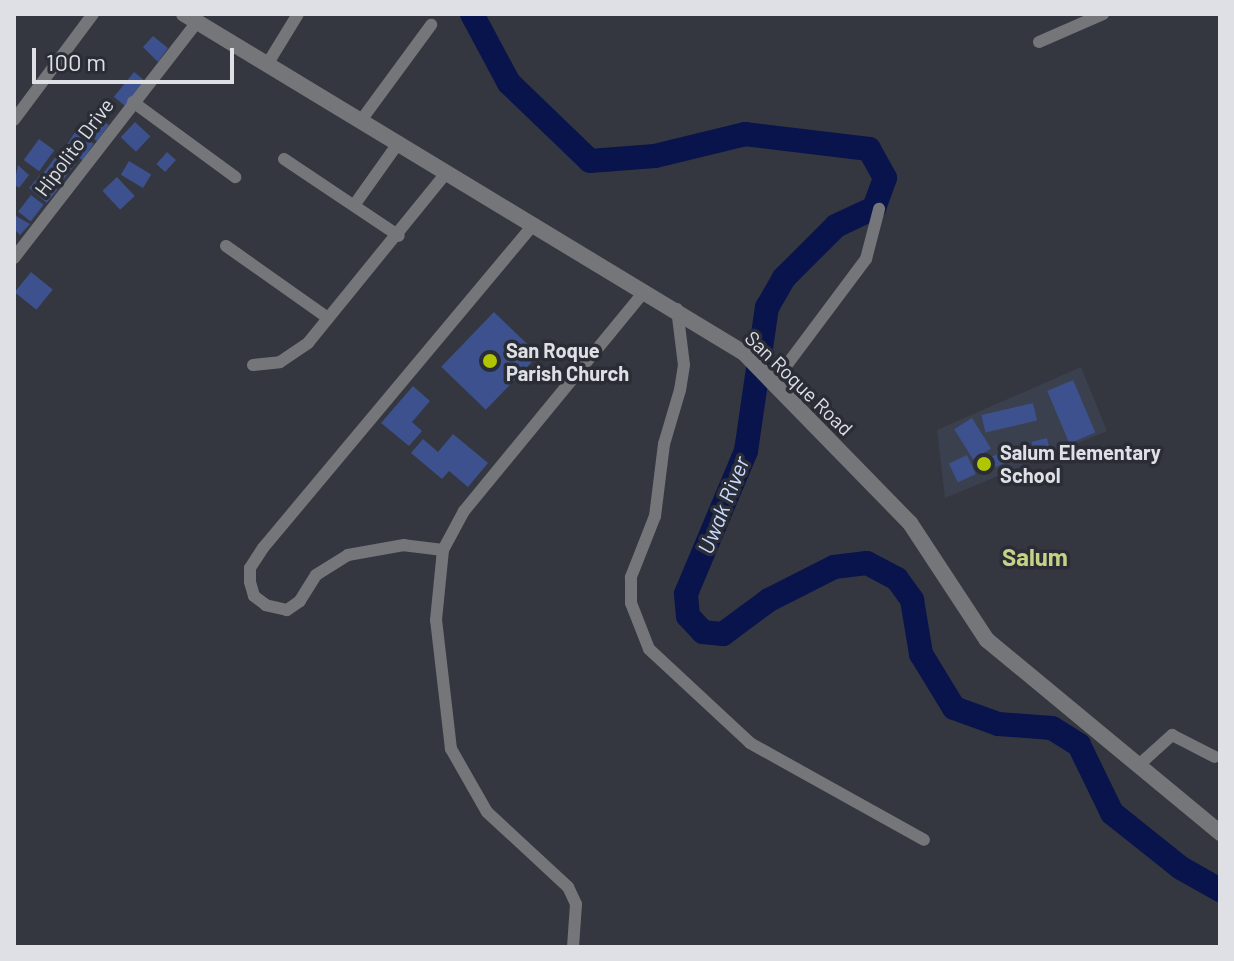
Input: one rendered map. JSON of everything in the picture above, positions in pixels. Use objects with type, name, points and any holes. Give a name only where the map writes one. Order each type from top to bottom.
[{"type":"street","points":[[14,120],[93,14]]},
{"type":"street","points":[[268,63],[298,14]]},
{"type":"street","points":[[1039,42],[1103,14]]},
{"type":"street","name":"San Roque Road","points":[[190,18],[677,309],[744,353],[910,523],[981,633],[1141,763],[1220,833]]},
{"type":"street","name":"Hipolito Drive","points":[[14,258],[133,102],[190,18]]},
{"type":"street","points":[[362,119],[431,25]]},
{"type":"street","points":[[133,102],[235,177]]},
{"type":"street","points":[[355,204],[399,142]]},
{"type":"street","points":[[284,159],[399,236]]},
{"type":"street","points":[[253,365],[294,356],[399,236],[447,172]]},
{"type":"street","points":[[774,382],[866,259],[879,209]]},
{"type":"street","points":[[443,550],[404,545],[348,555],[316,575],[300,601],[287,610],[266,605],[254,596],[250,582],[250,568],[263,548],[534,224]]},
{"type":"street","points":[[226,246],[328,318]]},
{"type":"street","points":[[573,947],[576,904],[568,887],[487,812],[451,749],[436,620],[443,550],[464,511],[645,291]]},
{"type":"street","points":[[677,309],[684,365],[680,390],[664,444],[655,516],[631,577],[631,603],[649,649],[750,743],[924,840]]},
{"type":"street","points":[[1141,763],[1172,735],[1215,757]]},
{"type":"shaded area","name":"Salum Elementary School","points":[[1081,367],[1107,431],[945,498],[937,430]]},
{"type":"building","points":[[153,36],[168,48],[158,62],[143,47]]},
{"type":"building","points":[[134,72],[145,81],[125,106],[114,97]]},
{"type":"building","points":[[92,115],[109,125],[97,141],[80,129]]},
{"type":"building","points":[[135,122],[150,136],[136,152],[121,137]]},
{"type":"building","points":[[75,132],[94,144],[83,161],[64,149]]},
{"type":"building","points":[[39,139],[54,150],[39,171],[24,160]]},
{"type":"building","points":[[60,151],[76,163],[60,185],[44,173]]},
{"type":"building","points":[[167,152],[176,160],[165,172],[156,164]]},
{"type":"building","points":[[129,161],[151,174],[143,188],[121,175]]},
{"type":"building","points":[[18,165],[29,175],[19,188],[14,184]]},
{"type":"building","points":[[40,175],[58,190],[47,203],[29,188]]},
{"type":"building","points":[[117,177],[135,196],[120,210],[102,191]]},
{"type":"building","points":[[31,195],[44,205],[31,221],[18,212]]},
{"type":"building","points":[[16,216],[30,224],[20,235],[14,229]]},
{"type":"building","points":[[31,272],[53,290],[36,310],[15,292]]},
{"type":"building","name":"San Roque Parish Church","points":[[494,312],[539,355],[486,410],[441,367]]},
{"type":"building","points":[[1073,380],[1095,432],[1069,443],[1047,391]]},
{"type":"building","points":[[413,386],[430,401],[412,422],[422,431],[409,446],[381,423]]},
{"type":"building","points":[[1033,403],[1037,421],[985,432],[981,415]]},
{"type":"building","points":[[972,418],[991,449],[973,460],[954,429]]},
{"type":"building","points":[[453,434],[488,463],[468,487],[449,471],[442,479],[411,453],[423,439],[438,452]]},
{"type":"building","points":[[1047,438],[1050,450],[1034,454],[1031,442]]},
{"type":"building","points":[[1027,444],[1030,456],[1014,460],[1011,448]]},
{"type":"building","points":[[1003,452],[1007,462],[991,469],[987,458]]},
{"type":"building","points":[[967,455],[976,474],[958,482],[949,463]]},
{"type":"waterway","name":"Uwak River","points":[[472,14],[509,83],[590,161],[655,156],[745,134],[869,149],[885,178],[874,208],[836,226],[784,278],[767,307],[746,451],[686,594],[688,616],[703,632],[723,634],[769,600],[834,567],[867,563],[897,579],[912,600],[921,654],[954,708],[998,724],[1052,728],[1079,745],[1112,813],[1181,868],[1220,890]]},
{"type":"place","name":"San Roque Parish Church","points":[[490,361]]},
{"type":"place","name":"Salum Elementary School","points":[[984,464]]},
{"type":"district","name":"Salum","points":[[1035,557]]}]
